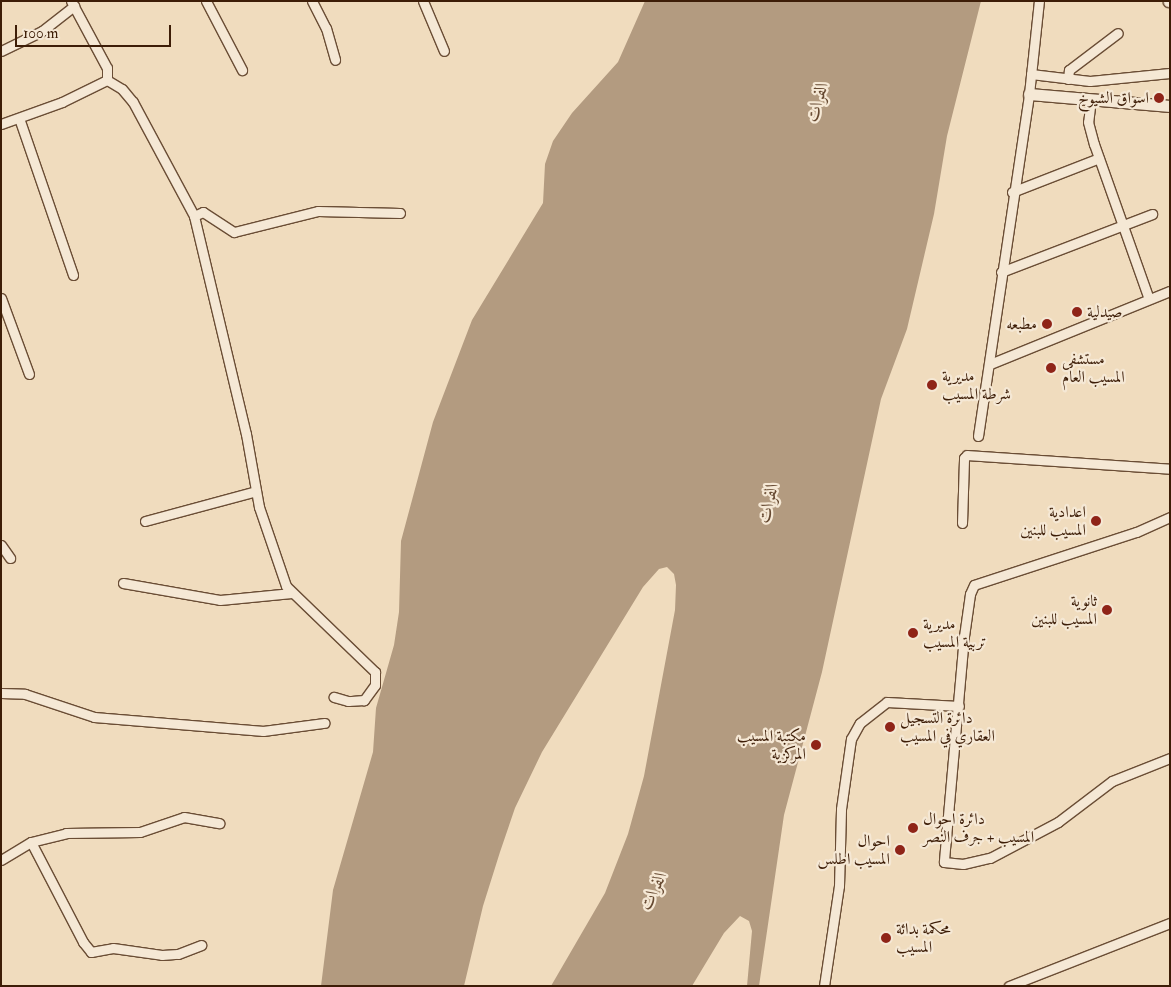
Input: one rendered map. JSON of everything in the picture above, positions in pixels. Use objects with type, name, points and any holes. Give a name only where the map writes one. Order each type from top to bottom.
[{"type":"street","points":[[206,1],[242,70]]},
{"type":"street","points":[[312,1],[326,28],[335,60]]},
{"type":"street","points":[[423,1],[444,51]]},
{"type":"street","points":[[978,436],[990,364],[1012,192],[1029,94],[1039,1]]},
{"type":"street","points":[[1,51],[42,31],[73,4],[110,74],[107,80],[1,124]]},
{"type":"street","points":[[1068,79],[1069,70],[1118,33]]},
{"type":"street","points":[[1031,74],[1090,82],[1170,73]]},
{"type":"street","points":[[107,80],[122,89],[134,102],[194,216],[268,541],[286,586],[376,672],[375,685],[364,700],[348,701],[334,697]]},
{"type":"street","points":[[1029,94],[1170,106]]},
{"type":"street","points":[[1091,99],[1088,122],[1149,299]]},
{"type":"street","points":[[19,118],[73,275]]},
{"type":"street","points":[[1012,192],[1099,158]]},
{"type":"street","points":[[194,216],[208,214],[234,232],[318,211],[400,213]]},
{"type":"street","points":[[1001,272],[1152,214]]},
{"type":"street","points":[[990,364],[1170,291]]},
{"type":"street","points":[[1,298],[29,374]]},
{"type":"street","points":[[962,523],[964,458],[967,455],[1170,469]]},
{"type":"street","points":[[145,521],[256,492]]},
{"type":"street","points":[[1170,517],[1136,532],[974,585],[964,636],[944,862],[963,864],[990,858],[1058,822],[1112,781],[1170,758]]},
{"type":"street","points":[[1,545],[10,558]]},
{"type":"street","points":[[122,583],[220,600],[292,593]]},
{"type":"street","points":[[1,693],[25,694],[94,717],[263,730],[324,723]]},
{"type":"street","points":[[824,986],[839,886],[841,809],[851,739],[860,723],[887,702],[959,706]]},
{"type":"street","points":[[1,860],[31,842],[66,832],[140,832],[184,817],[219,823]]},
{"type":"street","points":[[31,842],[82,942],[91,952],[113,948],[162,955],[178,954],[201,945]]},
{"type":"street","points":[[1009,986],[1170,923]]},
{"type":"water","name":"الفرات","points":[[645,1],[981,1],[947,136],[934,214],[907,329],[881,399],[822,672],[784,815],[759,986],[747,986],[752,931],[749,921],[740,916],[724,933],[692,986],[551,986],[605,893],[628,834],[644,776],[675,610],[676,585],[674,574],[667,567],[659,569],[643,587],[542,752],[515,808],[500,852],[483,906],[464,986],[321,986],[333,890],[373,752],[376,708],[394,645],[399,612],[401,541],[433,422],[472,320],[543,203],[545,164],[553,141],[572,113],[618,62]]},
{"type":"place","name":"اسواق الشيوخ","points":[[1159,98]]},
{"type":"place","name":"صيدلية","points":[[1077,312]]},
{"type":"place","name":"مطبعه","points":[[1047,324]]},
{"type":"place","name":"مستشفى المسيب العام","points":[[1051,368]]},
{"type":"place","name":"مديرية شرطة المسيب","points":[[932,385]]},
{"type":"place","name":"اعدادية المسيب للبنين","points":[[1096,521]]},
{"type":"place","name":"ثانوية المسيب للبنين","points":[[1107,610]]},
{"type":"place","name":"مديرية تربية المسيب","points":[[913,633]]},
{"type":"place","name":"دائرة التسجيل العقاري في المسيب","points":[[890,727]]},
{"type":"place","name":"مكتبة المسيب المركزية","points":[[816,745]]},
{"type":"place","name":"دائرة احوال المسيب + جرف النصر","points":[[913,828]]},
{"type":"place","name":"احوال المسيب اطلس","points":[[900,850]]},
{"type":"place","name":"محكمة بدائة المسيب","points":[[886,938]]}]
